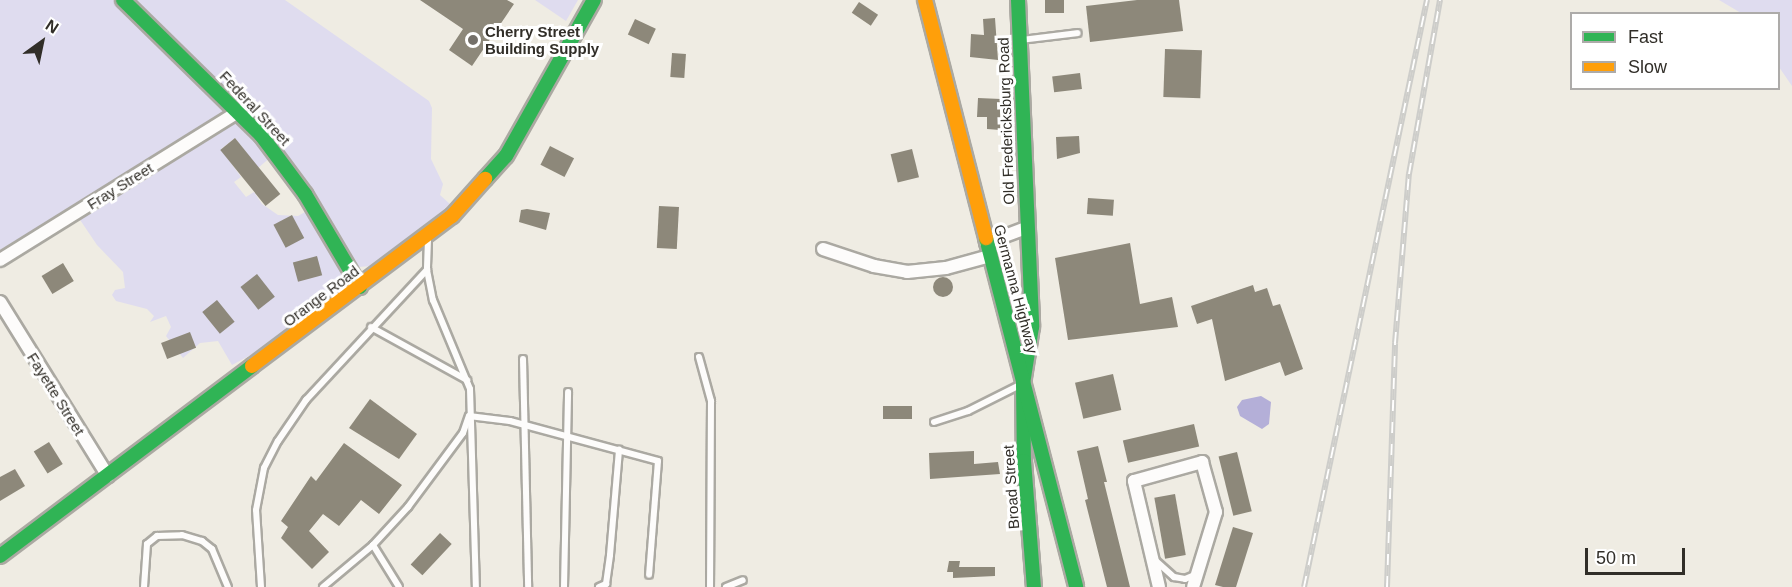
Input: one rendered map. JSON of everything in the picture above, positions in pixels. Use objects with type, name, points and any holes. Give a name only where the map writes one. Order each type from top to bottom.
[{"type":"main road","name":"Federal Street","points":[[123,0],[239,111],[286,167],[360,287]]},
{"type":"main road","name":"Orange Road","points":[[0,556],[428,236],[471,196],[506,156],[594,0]]},
{"type":"main road","name":"Germanna Highway","points":[[925,0],[1076,587]]},
{"type":"main road","name":"Old Fredericksburg Road","points":[[1018,0],[1032,327],[1023,384]]},
{"type":"main road","name":"Broad Street","points":[[1023,384],[1024,469],[1034,587]]},
{"type":"street","name":"Fray Street","points":[[0,260],[239,111]]},
{"type":"street","points":[[823,249],[874,266],[907,272],[946,268],[1026,228]]},
{"type":"street","name":"Fayette Street","points":[[2,306],[108,477]]},
{"type":"street","points":[[1159,587],[1134,481],[1202,462],[1216,512],[1193,587]]},
{"type":"lane","points":[[1020,40],[1078,33]]},
{"type":"lane","points":[[428,236],[427,270],[433,300],[468,380],[476,587]]},
{"type":"lane","points":[[261,587],[256,510],[264,468],[292,417],[371,327],[427,270]]},
{"type":"lane","points":[[371,327],[468,380]]},
{"type":"lane","points":[[699,357],[711,401],[710,587]]},
{"type":"lane","points":[[523,358],[528,587]]},
{"type":"lane","points":[[934,422],[968,411],[1023,384]]},
{"type":"lane","points":[[564,587],[568,392]]},
{"type":"lane","points":[[469,416],[568,436],[657,461],[649,575]]},
{"type":"lane","points":[[323,587],[374,545],[433,475],[463,433],[469,416]]},
{"type":"lane","points":[[599,587],[606,584],[619,449]]},
{"type":"lane","points":[[144,587],[147,544],[157,536],[182,535],[202,541],[212,549],[228,587]]},
{"type":"lane","points":[[374,545],[399,587]]},
{"type":"lane","points":[[1152,556],[1174,577],[1185,579],[1197,573]]},
{"type":"lane","points":[[726,587],[743,580]]},
{"type":"shaded area","points":[[0,0],[116,0],[272,156],[258,168],[235,138],[221,149],[241,177],[234,182],[246,197],[254,192],[262,204],[278,215],[298,216],[305,212],[351,283],[260,350],[232,365],[218,341],[200,343],[183,358],[166,336],[171,327],[166,316],[150,322],[154,316],[147,309],[116,301],[112,295],[115,290],[125,288],[123,272],[97,245],[72,208],[0,250]]},
{"type":"shaded area","points":[[129,0],[285,0],[429,101],[432,108],[431,159],[443,184],[440,195],[451,205],[372,266],[358,267],[271,135]]},
{"type":"shaded area","points":[[535,0],[578,0],[566,21]]},
{"type":"shaded area","points":[[1719,0],[1792,0],[1792,86],[1780,68],[1780,12],[1739,12]]},
{"type":"shaded area","points":[[1261,396],[1271,402],[1269,424],[1262,429],[1240,416],[1237,407],[1242,400]]},
{"type":"building","name":"Cherry Street Building Supply","points":[[420,0],[507,0],[514,4],[472,66],[449,50],[463,29]]},
{"type":"building","points":[[1045,0],[1064,0],[1064,13],[1045,13]]},
{"type":"building","points":[[1137,0],[1179,0],[1183,31],[1090,42],[1086,6]]},
{"type":"building","points":[[859,2],[878,15],[871,26],[852,13]]},
{"type":"building","points":[[995,18],[998,60],[970,57],[971,34],[984,35],[983,19]]},
{"type":"building","points":[[635,19],[656,29],[649,44],[628,34]]},
{"type":"building","points":[[1165,49],[1202,50],[1200,98],[1163,97]]},
{"type":"building","points":[[672,53],[686,54],[684,78],[670,77]]},
{"type":"building","points":[[1080,73],[1082,89],[1054,92],[1052,76]]},
{"type":"building","points":[[978,98],[1001,99],[1000,130],[987,129],[987,117],[977,117]]},
{"type":"building","points":[[1079,136],[1080,153],[1057,159],[1056,137]]},
{"type":"building","points":[[235,138],[280,194],[266,206],[220,150]]},
{"type":"building","points":[[550,146],[574,158],[565,177],[540,165]]},
{"type":"building","points":[[912,149],[919,177],[898,182],[891,154]]},
{"type":"building","points":[[1088,198],[1114,200],[1113,216],[1087,214]]},
{"type":"building","points":[[659,206],[679,207],[677,249],[657,248]]},
{"type":"building","points":[[521,210],[550,213],[546,230],[519,222]]},
{"type":"building","points":[[292,215],[304,238],[286,248],[273,225]]},
{"type":"building","points":[[1130,243],[1140,304],[1172,297],[1178,327],[1068,340],[1055,258]]},
{"type":"building","points":[[317,256],[322,275],[298,282],[293,262]]},
{"type":"building","points":[[63,263],[74,281],[52,294],[42,276]]},
{"type":"building","points":[[257,274],[275,297],[258,310],[240,287]]},
{"type":"building","points":[[943,277],[950,280],[953,287],[950,294],[943,297],[936,294],[933,287],[936,280]]},
{"type":"building","points":[[1253,285],[1255,292],[1267,288],[1273,306],[1280,304],[1303,369],[1285,376],[1280,362],[1225,381],[1212,319],[1197,324],[1191,306]]},
{"type":"building","points":[[217,300],[235,322],[220,334],[202,312]]},
{"type":"building","points":[[190,332],[196,348],[167,359],[161,343]]},
{"type":"building","points":[[1113,374],[1121,410],[1083,419],[1075,383]]},
{"type":"building","points":[[370,399],[417,434],[399,459],[349,428]]},
{"type":"building","points":[[883,406],[912,406],[912,419],[883,419]]},
{"type":"building","points":[[1194,424],[1199,446],[1128,463],[1123,440]]},
{"type":"building","points":[[49,442],[63,464],[48,474],[34,452]]},
{"type":"building","points":[[344,443],[402,485],[379,514],[361,500],[339,526],[323,514],[309,531],[329,552],[312,569],[281,538],[288,527],[281,521],[311,476],[316,481]]},
{"type":"building","points":[[1098,446],[1107,482],[1104,482],[1130,587],[1107,587],[1085,500],[1088,499],[1077,451]]},
{"type":"building","points":[[974,451],[974,464],[998,462],[1000,474],[930,479],[929,453]]},
{"type":"building","points":[[1237,452],[1252,511],[1233,516],[1219,457]]},
{"type":"building","points":[[15,469],[25,486],[0,501],[0,477]]},
{"type":"building","points":[[1175,494],[1186,555],[1165,559],[1154,498]]},
{"type":"building","points":[[1233,527],[1253,533],[1236,587],[1223,587],[1215,585]]},
{"type":"building","points":[[440,533],[452,544],[422,575],[411,564]]},
{"type":"building","points":[[949,561],[960,561],[959,567],[995,567],[995,576],[953,578],[953,572],[947,572]]},
{"type":"railway","points":[[1304,587],[1427,0]]},
{"type":"railway","points":[[1387,587],[1395,343],[1409,174],[1440,0]]},
{"type":"traffic: fast","points":[[123,0],[261,135],[305,194],[360,287]]},
{"type":"traffic: fast","points":[[485,179],[506,156],[594,0]]},
{"type":"traffic: fast","points":[[1018,0],[1032,327],[1023,384],[1024,461],[1034,587]]},
{"type":"traffic: fast","points":[[986,238],[1076,587]]},
{"type":"traffic: fast","points":[[0,556],[252,366]]},
{"type":"traffic: slow","points":[[925,0],[986,238]]},
{"type":"traffic: slow","points":[[252,366],[452,216],[485,179]]},
{"type":"place","name":"Cherry Street Building Supply","points":[[473,40]]}]
